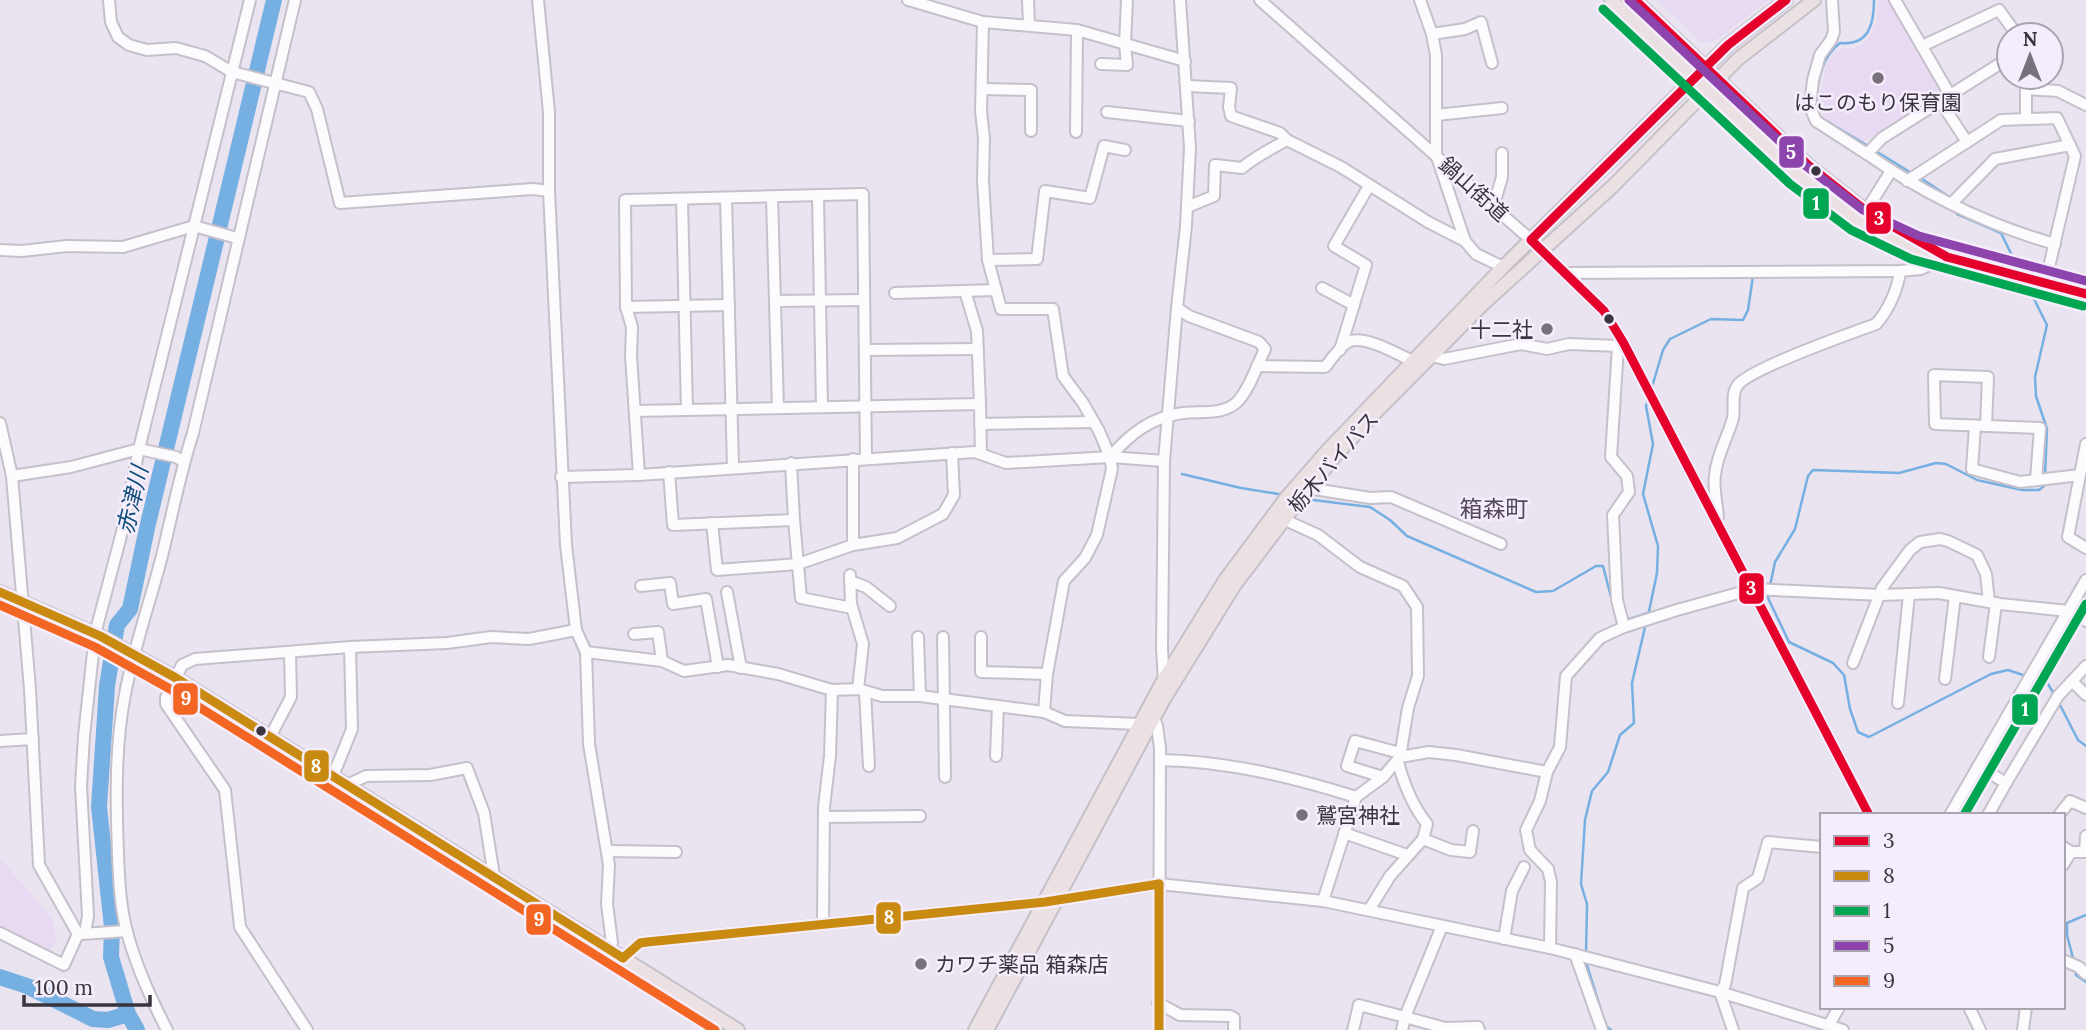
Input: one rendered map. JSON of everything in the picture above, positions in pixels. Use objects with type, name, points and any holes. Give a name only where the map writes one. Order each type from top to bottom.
[{"type":"main road","points":[[1611,0],[1798,175],[1835,205],[1886,235],[1914,247],[2086,294]]},
{"type":"main road","points":[[1635,0],[1808,165],[1866,211],[1947,257]]},
{"type":"main road","name":"栃木バイパス","points":[[975,1030],[1051,901],[1152,711],[1164,680],[1225,580],[1279,508],[1327,450],[1503,267],[1728,45],[1786,0]]},
{"type":"main road","name":"栃木バイパス","points":[[987,1030],[1139,724],[1164,699],[1234,586],[1283,519],[1343,446],[1482,305],[1613,186],[1738,60],[1814,0]]},
{"type":"main road","points":[[0,592],[97,635],[176,678],[738,1030]]},
{"type":"street","points":[[109,0],[111,22],[118,37],[129,45],[147,50],[176,48],[205,56],[232,72],[309,92],[317,109],[340,203],[533,189],[549,191]]},
{"type":"street","points":[[0,933],[64,965],[86,933],[88,916],[81,786],[83,736],[97,635],[198,227],[250,0]]},
{"type":"street","points":[[167,1030],[151,999],[125,931],[119,868],[120,734],[132,654],[161,558],[180,459],[193,433],[295,0]]},
{"type":"street","points":[[538,0],[549,112],[549,191],[566,545],[576,630],[586,652],[589,744],[609,865],[607,904],[612,943],[608,948]]},
{"type":"street","points":[[908,0],[983,22],[1077,30],[1185,61]]},
{"type":"street","points":[[1028,0],[1029,25]]},
{"type":"street","points":[[1101,64],[1127,65],[1127,0]]},
{"type":"street","points":[[1164,699],[1164,461],[1190,148],[1180,0]]},
{"type":"street","name":"鍋山街道","points":[[1260,0],[1436,154],[1542,250],[1604,311],[1719,524],[1868,813]]},
{"type":"street","points":[[1420,0],[1436,55],[1436,154],[1465,241],[1476,254],[1503,267]]},
{"type":"street","points":[[1832,0],[1834,32],[1817,64],[1810,107],[1816,121],[1907,181],[1951,204],[2021,234],[2055,244]]},
{"type":"street","points":[[1895,0],[1922,47],[1967,142]]},
{"type":"street","points":[[1922,47],[1999,10],[2007,21]]},
{"type":"street","points":[[983,22],[983,181],[988,260],[1001,309],[1053,309],[1063,376],[1094,422],[1110,457],[1112,469],[1097,535],[1084,558],[1064,581],[1047,674],[1044,712]]},
{"type":"street","points":[[1432,34],[1465,29],[1481,22],[1492,63]]},
{"type":"street","points":[[1076,132],[1077,30]]},
{"type":"street","points":[[1867,154],[1882,138],[1995,67]]},
{"type":"street","points":[[1187,86],[1231,89],[1231,116],[1280,133],[1287,140],[1341,167],[1428,222],[1465,241]]},
{"type":"street","points":[[982,89],[1031,90],[1031,131]]},
{"type":"street","points":[[2026,91],[2026,118]]},
{"type":"street","points":[[2058,91],[2086,104]]},
{"type":"street","points":[[1436,116],[1502,108]]},
{"type":"street","points":[[1107,112],[1188,121]]},
{"type":"street","points":[[1907,181],[2001,120],[2057,118],[2075,156],[2045,284]]},
{"type":"street","points":[[1187,207],[1214,196],[1215,165],[1242,168],[1257,155],[1287,140]]},
{"type":"street","points":[[1951,204],[1995,159],[2070,145]]},
{"type":"street","points":[[988,260],[1037,259],[1045,191],[1090,198],[1104,146],[1125,149]]},
{"type":"street","points":[[1493,208],[1502,177],[1502,153]]},
{"type":"street","points":[[1866,211],[1891,171]]},
{"type":"street","points":[[1340,350],[1366,265],[1334,246],[1369,186]]},
{"type":"street","points":[[639,475],[631,356],[632,327],[626,307],[625,200],[863,194],[866,458]]},
{"type":"street","points":[[818,195],[822,407]]},
{"type":"street","points":[[772,197],[778,408]]},
{"type":"street","points":[[726,198],[733,467]]},
{"type":"street","points":[[682,199],[687,410]]},
{"type":"street","points":[[0,250],[22,251],[67,246],[123,247],[198,227],[237,238]]},
{"type":"street","points":[[1566,273],[1900,271],[1922,269],[1947,257]]},
{"type":"street","points":[[1719,524],[1714,477],[1733,416],[1733,398],[1737,386],[1750,376],[1821,344],[1876,324],[1899,283],[1900,271]]},
{"type":"street","points":[[1322,288],[1354,305]]},
{"type":"street","points":[[895,293],[996,290]]},
{"type":"street","points":[[965,291],[977,331],[981,454]]},
{"type":"street","points":[[775,301],[864,300]]},
{"type":"street","points":[[626,307],[729,305]]},
{"type":"street","points":[[1110,457],[1134,432],[1169,415],[1217,412],[1234,405],[1245,390],[1265,349],[1259,342],[1189,316],[1177,308]]},
{"type":"street","points":[[1257,366],[1325,368],[1346,343],[1362,341],[1381,346],[1412,361]]},
{"type":"street","points":[[1432,356],[1444,359],[1521,344],[1547,349],[1569,344],[1621,344],[1611,457],[1627,476],[1629,492],[1613,514],[1616,591],[1625,627]]},
{"type":"street","points":[[865,350],[978,349]]},
{"type":"street","points":[[2036,480],[2040,428],[1981,426],[1935,424],[1934,375],[1988,376],[1981,426],[1972,469],[2020,482],[2080,475]]},
{"type":"street","points":[[635,411],[980,404]]},
{"type":"street","points":[[981,424],[1094,422]]},
{"type":"street","points":[[0,423],[12,476],[33,738],[39,865],[86,933]]},
{"type":"street","points":[[2086,444],[2068,537],[2086,548]]},
{"type":"street","points":[[12,476],[71,467],[141,449],[180,459]]},
{"type":"street","points":[[561,477],[639,475],[975,452],[1006,463],[1110,457],[1164,461]]},
{"type":"street","points":[[712,523],[717,570],[798,564],[853,545],[897,538],[943,514],[954,495],[952,453]]},
{"type":"street","points":[[853,459],[853,545]]},
{"type":"street","points":[[791,463],[801,598],[852,608]]},
{"type":"street","points":[[669,472],[673,524],[794,520]]},
{"type":"street","points":[[1308,488],[1370,498],[1391,497],[1501,544]]},
{"type":"street","points":[[1283,519],[1318,535],[1360,566],[1403,586],[1418,607],[1418,676],[1408,708],[1399,757],[1408,794],[1427,824],[1423,839],[1407,855],[1369,910]]},
{"type":"street","points":[[1853,663],[1882,588],[1910,550],[1920,541],[1940,539],[1976,555],[1986,574],[1993,603],[1989,657]]},
{"type":"street","points":[[869,766],[862,690],[863,644],[852,608],[850,578],[890,606]]},
{"type":"street","points":[[1951,813],[2086,580]]},
{"type":"street","points":[[641,586],[670,583],[673,604],[706,599],[719,667]]},
{"type":"street","points":[[1550,948],[1551,882],[1548,869],[1530,850],[1526,830],[1560,747],[1566,676],[1600,638],[1625,627],[1753,589],[1881,595],[1939,593],[1993,603],[2068,611],[2086,621]]},
{"type":"street","points":[[727,592],[741,668]]},
{"type":"street","points":[[1898,702],[1909,594]]},
{"type":"street","points":[[1945,679],[1955,596]]},
{"type":"street","points":[[307,1030],[240,927],[225,790],[169,711],[166,698],[182,665],[189,660],[350,647],[447,643],[491,637],[529,639],[576,630]]},
{"type":"street","points":[[634,634],[658,632],[662,661]]},
{"type":"street","points":[[918,637],[919,696]]},
{"type":"street","points":[[943,637],[945,777]]},
{"type":"street","points":[[981,637],[981,672],[1047,674]]},
{"type":"street","points":[[333,776],[352,729],[350,647]]},
{"type":"street","points":[[586,652],[662,661],[684,671],[719,667],[741,668],[778,674],[832,690],[862,690],[882,696],[919,696],[1044,712],[1065,721],[1139,724]]},
{"type":"street","points":[[270,737],[291,697],[290,653]]},
{"type":"street","points":[[1989,813],[2058,696],[2086,666]]},
{"type":"street","points":[[2072,681],[2086,695]]},
{"type":"street","points":[[823,923],[824,817],[830,756],[832,690]]},
{"type":"street","points":[[996,756],[998,706]]},
{"type":"street","points":[[1152,711],[1159,737],[1160,760],[1158,1030]]},
{"type":"street","points":[[0,741],[33,738]]},
{"type":"street","points":[[1383,777],[1347,766],[1355,741],[1399,757],[1429,752],[1443,753],[1548,772]]},
{"type":"street","points":[[1323,901],[1356,797],[1383,777],[1399,757]]},
{"type":"street","points":[[1160,760],[1237,766],[1356,797]]},
{"type":"street","points":[[1978,766],[2006,783]]},
{"type":"street","points":[[347,785],[366,776],[430,775],[467,768],[484,813],[494,876]]},
{"type":"street","points":[[2061,813],[2070,801],[2086,808]]},
{"type":"street","points":[[824,817],[920,816]]},
{"type":"street","points":[[1423,839],[1451,850],[1470,852],[1473,831]]},
{"type":"street","points":[[1344,833],[1407,855]]},
{"type":"street","points":[[2067,850],[2085,852],[2086,836]]},
{"type":"street","points":[[1720,992],[1725,985],[1743,888],[1758,878],[1768,842],[1820,847]]},
{"type":"street","points":[[607,851],[676,852]]},
{"type":"street","points":[[1504,939],[1513,891],[1524,867]]},
{"type":"street","points":[[623,958],[640,943],[647,942],[1051,901],[1159,884],[1323,901],[1550,948],[1720,992],[1843,1030]]},
{"type":"street","points":[[1402,1030],[1442,926]]},
{"type":"street","points":[[86,933],[125,931]]},
{"type":"street","points":[[1575,954],[1602,1030]]},
{"type":"street","points":[[2065,961],[2079,967],[2086,974]]},
{"type":"street","points":[[1720,992],[1733,1030]]},
{"type":"street","points":[[1158,1003],[1180,1015],[1230,1016],[1234,1018],[1234,1030]]},
{"type":"street","points":[[1353,1030],[1359,1005],[1445,1029],[1478,1027],[1479,1030]]},
{"type":"street","points":[[1829,1026],[1838,1009]]},
{"type":"street","points":[[1970,1009],[1980,1030]]},
{"type":"street","points":[[2023,1030],[2026,1009]]},
{"type":"shaded area","points":[[1657,0],[1769,0],[1713,42],[1702,43]]},
{"type":"shaded area","name":"はこのもり保育園","points":[[1878,0],[1888,0],[1939,91],[1937,95],[1863,142],[1823,116],[1821,96],[1826,65],[1834,52],[1842,48],[1853,49],[1867,41],[1876,23]]},
{"type":"shaded area","points":[[0,858],[52,918],[56,939],[51,951],[0,926]]},
{"type":"waterway","name":"赤津川","points":[[137,1030],[128,1014],[111,957],[112,927],[99,807],[107,686],[117,625],[130,609],[274,0]]},
{"type":"waterway","points":[[1816,110],[1818,82],[1828,56],[1840,43],[1850,43],[1864,37],[1871,25],[1874,0]]},
{"type":"waterway","points":[[1820,117],[1868,146]]},
{"type":"waterway","points":[[1874,150],[1913,174]]},
{"type":"waterway","points":[[1919,177],[1951,198]]},
{"type":"waterway","points":[[1956,211],[1957,214],[2001,233],[2020,272]]},
{"type":"waterway","points":[[1652,387],[1663,350],[1670,339],[1711,319],[1743,320],[1748,310],[1753,276]]},
{"type":"waterway","points":[[2025,281],[2047,325],[2035,377],[2036,396],[2047,429],[2045,476]]},
{"type":"waterway","points":[[1648,400],[1646,406],[1653,444],[1643,494],[1658,546],[1657,573],[1648,616]]},
{"type":"waterway","points":[[1770,586],[1775,562],[1795,529],[1808,476],[1813,470],[1899,473],[1936,463],[1946,464],[1977,480],[2022,490],[2039,490],[2045,483]]},
{"type":"waterway","points":[[1182,474],[1285,495]]},
{"type":"waterway","points":[[1305,499],[1370,507],[1390,520],[1407,536],[1536,592],[1553,591],[1596,566],[1603,566],[1612,601]]},
{"type":"waterway","points":[[1769,593],[1768,598],[1789,642],[1833,663],[1844,675],[1850,709],[1858,732],[1869,737],[1991,674],[2008,670],[2026,676]]},
{"type":"waterway","points":[[1626,620],[1648,613]]},
{"type":"waterway","points":[[1586,955],[1587,904],[1581,884],[1585,820],[1592,791],[1608,772],[1620,735],[1634,723],[1632,683],[1646,623]]},
{"type":"waterway","points":[[2032,678],[2048,684],[2054,694]]},
{"type":"waterway","points":[[2059,703],[2078,740],[2086,746]]},
{"type":"waterway","points":[[2074,962],[2067,935],[2067,923],[2086,915]]},
{"type":"waterway","points":[[1586,962],[1606,1026],[1611,1030]]},
{"type":"waterway","points":[[2075,968],[2076,975],[2086,982]]},
{"type":"waterway","points":[[0,977],[27,986],[93,1019],[108,1020],[128,1014]]},
{"type":"transit line","name":"5","points":[[1629,0],[1806,166],[1863,210],[1919,236],[2086,281]]},
{"type":"transit line","name":"3","points":[[1635,0],[1808,165],[1866,211],[1947,257],[2086,294]]},
{"type":"transit line","name":"3","points":[[1786,0],[1728,45],[1531,240],[1604,311],[1623,342],[1868,813]]},
{"type":"transit line","name":"1","points":[[1603,9],[1790,184],[1851,230],[1911,259],[2083,306]]},
{"type":"transit line","name":"8","points":[[0,592],[100,636],[176,678],[623,958]]},
{"type":"transit line","name":"1","points":[[1965,813],[2086,604]]},
{"type":"transit line","name":"9","points":[[0,605],[95,647],[170,689],[715,1030]]},
{"type":"transit line","name":"8","points":[[623,958],[640,943],[647,942],[1045,902],[1159,884]]},
{"type":"transit line","name":"8","points":[[1159,884],[1159,1030]]},
{"type":"place","name":"はこのもり保育園","points":[[1878,78]]},
{"type":"place","name":"十二社","points":[[1547,329]]},
{"type":"place","name":"鷲宮神社","points":[[1302,815]]},
{"type":"place","name":"カワチ薬品 箱森店","points":[[921,964]]},
{"type":"district","name":"箱森町","points":[[1494,508]]}]
